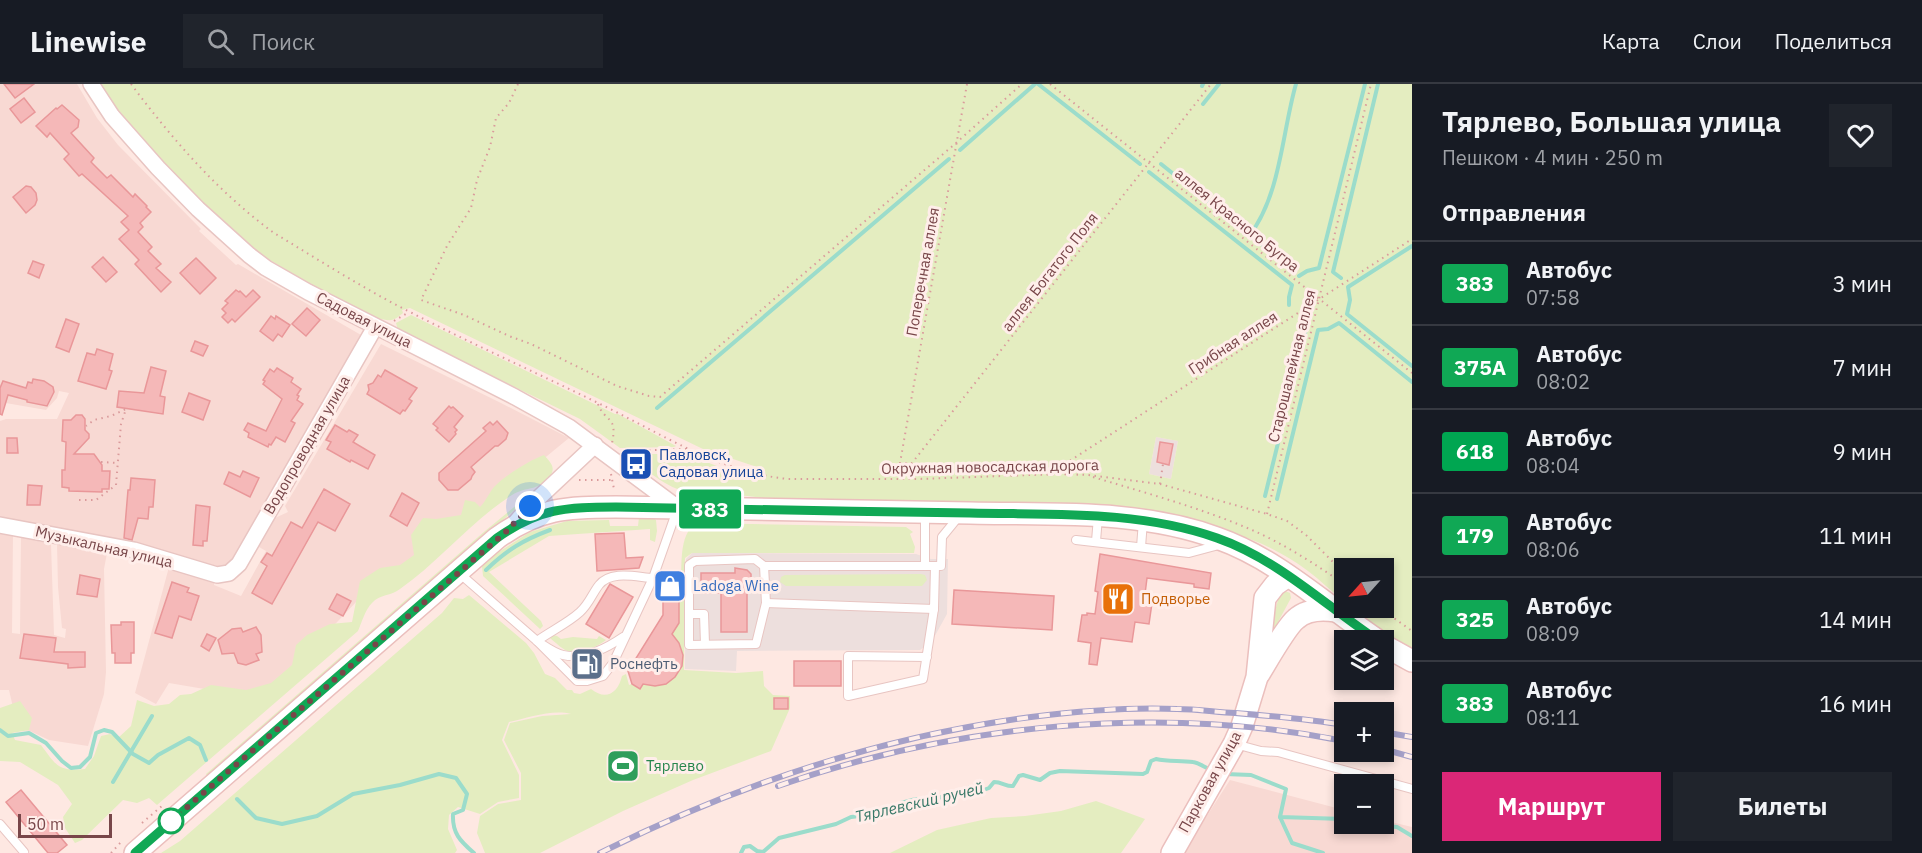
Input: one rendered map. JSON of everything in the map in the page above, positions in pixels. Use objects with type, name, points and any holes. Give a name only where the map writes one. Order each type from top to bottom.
[{"type":"main road","points":[[135,853],[508,530],[532,517],[563,509],[605,507],[926,512],[1098,516],[1143,520],[1189,529],[1230,543],[1255,555],[1293,579],[1334,610]]},
{"type":"main road","name":"Парковая улица","points":[[1172,853],[1242,726],[1257,677],[1265,598],[1255,555]]},
{"type":"main road","points":[[1265,598],[1275,585],[1293,579]]},
{"type":"main road","points":[[1293,579],[1295,619],[1307,612],[1324,609],[1334,611]]},
{"type":"main road","points":[[1346,618],[1363,630]]},
{"type":"main road","name":"Парковая улица","points":[[1257,677],[1295,619]]},
{"type":"main road","points":[[1394,651],[1412,661]]},
{"type":"street","name":"Садовая улица","points":[[91,84],[112,116],[151,160],[198,209],[241,249],[266,268],[569,427],[678,508]]},
{"type":"street","name":"Водопроводная улица","points":[[239,564],[375,327]]},
{"type":"street","points":[[508,530],[594,445]]},
{"type":"street","name":"Музыкальная улица","points":[[0,525],[134,550],[217,575],[229,573],[239,564]]},
{"type":"lane","points":[[458,572],[537,641],[577,681],[587,681],[603,676],[608,671],[653,578],[678,508]]},
{"type":"lane","points":[[925,566],[926,512]]},
{"type":"lane","points":[[764,566],[766,603],[756,644],[689,645],[688,572],[689,565],[695,561],[755,559],[764,566],[941,566],[942,537],[962,513]]},
{"type":"lane","points":[[1096,541],[1098,516]]},
{"type":"lane","points":[[1141,547],[1143,520]]},
{"type":"lane","points":[[1076,540],[1189,553],[1230,543]]},
{"type":"lane","points":[[927,657],[848,656],[848,696],[923,679],[927,657],[934,609],[935,566]]},
{"type":"lane","points":[[537,641],[579,613],[605,579],[619,575],[653,578]]},
{"type":"lane","points":[[766,603],[934,609]]},
{"type":"lane","points":[[688,614],[704,614],[705,644]]},
{"type":"lane","points":[[537,641],[561,655],[572,657],[602,650],[624,636]]},
{"type":"lane","points":[[1230,749],[1278,752],[1412,789]]},
{"type":"lane","points":[[0,824],[24,852]]},
{"type":"path","points":[[131,84],[205,174],[274,233],[410,312],[598,402],[687,449]]},
{"type":"path","points":[[518,84],[509,103],[496,118],[490,147],[477,180],[471,208],[447,246],[421,300],[464,315],[531,344],[617,386],[660,397],[1022,84]]},
{"type":"path","name":"Поперечная аллея","points":[[900,463],[967,84]]},
{"type":"path","name":"аллея Красного Бугра","points":[[1050,84],[1412,373]]},
{"type":"path","name":"аллея Богатого Поля","points":[[900,463],[912,463],[1211,84]]},
{"type":"path","name":"Старошалейная аллея","points":[[1267,514],[1371,84]]},
{"type":"path","name":"Грибная аллея","points":[[1065,464],[1412,238]]},
{"type":"path","points":[[598,402],[597,406],[614,426],[612,445]]},
{"type":"path","points":[[79,500],[96,500],[116,485],[122,424],[126,409],[111,417],[94,420],[86,426]]},
{"type":"path","points":[[620,451],[687,449]]},
{"type":"path","name":"Окружная новосадская дорога","points":[[687,449],[740,470],[789,479],[1060,474],[1110,477],[1160,484],[1267,514],[1297,527],[1334,563]]},
{"type":"path","points":[[101,462],[118,464]]},
{"type":"path","points":[[1160,484],[1163,464]]},
{"type":"path","points":[[577,480],[612,480],[615,494]]},
{"type":"path","points":[[1394,618],[1412,631]]},
{"type":"shaded area","points":[[0,84],[77,84],[97,118],[118,145],[201,229],[199,231],[236,265],[238,264],[361,335],[230,565],[220,567],[154,549],[0,520],[0,421],[57,419],[69,393],[59,391],[57,398],[46,410],[0,402]]},
{"type":"shaded area","points":[[381,344],[569,438],[475,515],[412,573],[394,566],[358,600],[264,699],[169,683],[156,704],[135,693],[169,567],[214,582],[214,585],[241,596],[266,551],[259,547],[275,518],[288,512],[285,506]]},
{"type":"shaded area","points":[[1156,437],[1178,441],[1171,479],[1149,474]]},
{"type":"shaded area","points":[[0,531],[13,534],[12,633],[20,634],[21,537],[51,544],[54,635],[65,638],[66,629],[62,628],[58,587],[57,544],[107,553],[104,569],[106,672],[104,694],[88,746],[49,740],[30,731],[18,729],[9,690],[0,690]]},
{"type":"shaded area","points":[[692,553],[916,554],[931,559],[948,559],[947,614],[932,641],[920,650],[737,651],[736,671],[685,669],[686,559]]},
{"type":"shaded area","points":[[1230,780],[1334,807],[1334,834],[1394,834],[1394,823],[1412,827],[1412,853],[1183,853]]},
{"type":"green space","points":[[99,84],[1412,84],[1412,650],[1394,639],[1394,630],[1381,630],[1365,618],[1394,618],[1394,558],[1334,558],[1334,593],[1289,558],[1269,547],[1227,532],[770,501],[751,496],[700,495],[681,491],[656,477],[626,454],[686,454],[727,470],[761,478],[763,469],[703,449],[410,308],[402,310],[403,313],[391,320],[381,319],[346,304],[247,246],[189,192],[112,104]],"holes":[[[1156,437],[1178,441],[1171,479],[1149,474]]]},
{"type":"green space","points":[[411,315],[618,414],[676,446],[620,448],[580,419],[398,330],[396,323]]},
{"type":"green space","points":[[544,455],[553,469],[543,484],[517,492],[497,505],[415,578],[397,591],[375,600],[367,609],[358,631],[157,805],[149,798],[137,803],[123,800],[82,840],[75,843],[65,828],[63,817],[72,804],[58,785],[20,762],[0,761],[0,708],[20,701],[32,718],[29,730],[12,733],[15,740],[41,745],[58,766],[76,770],[85,769],[94,756],[101,736],[110,734],[118,738],[131,726],[137,700],[154,706],[169,704],[180,695],[191,694],[211,685],[246,690],[271,683],[292,665],[296,645],[307,635],[330,624],[352,622],[360,581],[380,568],[400,565],[414,555],[411,535],[423,518],[436,519],[461,515],[465,500],[475,502],[480,507],[494,487],[504,478]]},
{"type":"green space","points":[[530,494],[533,494],[207,776],[206,774]]},
{"type":"green space","points":[[639,517],[651,517],[656,520],[655,542],[650,540],[650,529],[549,536],[489,572],[541,621],[543,626],[540,629],[483,576],[482,566],[494,555],[530,532],[567,521],[609,520],[610,526],[638,526]]},
{"type":"green space","points":[[699,523],[906,527],[913,532],[910,534],[915,547],[914,553],[692,553],[685,558],[684,670],[736,673],[763,671],[764,686],[773,695],[790,696],[790,708],[771,751],[693,780],[623,811],[540,853],[485,853],[477,833],[480,816],[498,804],[521,800],[521,773],[504,740],[510,723],[542,716],[571,714],[548,713],[509,722],[502,740],[519,775],[519,798],[498,802],[480,814],[458,807],[449,815],[448,829],[457,850],[455,853],[161,853],[180,841],[442,613],[454,598],[463,599],[469,595],[526,643],[545,674],[555,678],[567,690],[572,690],[574,693],[580,694],[591,689],[596,693],[606,695],[618,687],[622,676],[626,674],[629,685],[632,684],[640,689],[643,684],[665,683],[679,672],[682,664],[679,644],[672,634],[679,623],[679,580],[681,580],[683,547],[688,532]]},
{"type":"green space","points":[[785,575],[925,575],[927,580],[922,586],[786,586],[780,582],[781,577]]},
{"type":"green space","points":[[1285,591],[1290,593],[1291,598],[1266,644],[1278,600]]},
{"type":"green space","points":[[553,635],[561,639],[573,637],[597,639],[599,636],[606,640],[589,649],[570,652],[550,638]]},
{"type":"green space","points":[[1096,801],[1145,819],[1121,853],[890,853],[937,830],[991,818],[1061,811]]},
{"type":"building","points":[[4,84],[34,84],[15,98]]},
{"type":"building","points":[[24,98],[35,112],[21,123],[10,109]]},
{"type":"building","points":[[62,105],[79,120],[78,127],[71,133],[94,158],[91,162],[107,178],[111,175],[133,197],[135,194],[151,212],[140,223],[143,227],[138,232],[152,247],[148,251],[161,264],[156,268],[171,282],[161,292],[135,264],[139,260],[119,239],[129,230],[121,222],[128,216],[82,174],[79,176],[64,159],[69,154],[50,133],[47,137],[36,126]]},
{"type":"building","points":[[26,186],[31,187],[36,193],[37,200],[26,213],[13,197]]},
{"type":"building","points":[[103,257],[117,272],[106,282],[92,267]]},
{"type":"building","points":[[196,258],[216,278],[200,294],[180,273]]},
{"type":"building","points":[[33,261],[44,265],[39,278],[28,273]]},
{"type":"building","points":[[236,290],[246,297],[253,290],[260,297],[235,322],[232,319],[228,323],[222,317],[226,313],[222,309],[228,303],[225,301]]},
{"type":"building","points":[[307,308],[320,320],[306,336],[292,324]]},
{"type":"building","points":[[271,316],[275,319],[276,316],[290,325],[282,337],[278,334],[273,341],[260,331]]},
{"type":"building","points":[[66,319],[79,324],[69,352],[56,347]]},
{"type":"building","points":[[195,341],[208,346],[203,356],[191,351]]},
{"type":"building","points":[[97,349],[113,354],[109,370],[112,371],[106,389],[78,381],[87,353],[95,355]]},
{"type":"building","points":[[151,367],[166,371],[160,396],[165,397],[163,414],[117,407],[119,391],[144,393]]},
{"type":"building","points":[[277,368],[293,378],[291,382],[301,389],[297,400],[303,404],[291,421],[295,423],[285,442],[276,437],[268,447],[248,437],[249,433],[244,430],[248,423],[266,431],[282,399],[263,384],[265,381],[263,380],[270,369],[274,372]]},
{"type":"building","points":[[385,370],[417,388],[409,399],[412,401],[400,414],[367,394],[368,385],[373,383],[378,375],[381,377]]},
{"type":"building","points":[[33,379],[44,381],[53,387],[54,392],[47,406],[8,395],[2,415],[0,414],[0,388],[3,381],[26,388],[28,382],[32,383]]},
{"type":"building","points":[[189,393],[210,401],[203,420],[182,412]]},
{"type":"building","points":[[449,406],[463,416],[454,427],[457,430],[456,434],[449,442],[433,424]]},
{"type":"building","points":[[76,415],[82,415],[85,419],[85,430],[89,438],[74,454],[94,454],[102,465],[102,471],[110,471],[109,489],[102,489],[102,492],[69,491],[69,488],[62,487],[66,442],[62,441],[63,420],[71,420]]},
{"type":"building","points":[[497,421],[508,433],[506,439],[471,467],[475,472],[471,479],[458,490],[448,490],[439,480],[439,473],[486,431],[483,428],[490,422],[493,425]]},
{"type":"building","points":[[335,425],[358,435],[353,442],[375,455],[368,469],[327,449],[331,442],[326,440]]},
{"type":"building","points":[[7,438],[17,438],[18,453],[7,453]]},
{"type":"building","points":[[1160,442],[1173,444],[1169,465],[1157,462]]},
{"type":"building","points":[[243,471],[259,478],[250,497],[224,484],[229,472],[240,477]]},
{"type":"building","points":[[131,478],[155,480],[153,507],[149,507],[148,519],[138,518],[132,540],[124,538]]},
{"type":"building","points":[[28,485],[42,486],[40,505],[27,505]]},
{"type":"building","points":[[324,489],[350,504],[335,531],[318,522],[272,604],[252,593],[267,566],[261,562],[267,553],[272,556],[291,522],[302,528]]},
{"type":"building","points":[[402,493],[419,503],[407,526],[390,516]]},
{"type":"building","points":[[196,505],[210,507],[207,541],[203,541],[203,546],[193,545]]},
{"type":"building","points":[[624,533],[626,558],[643,557],[639,568],[597,571],[595,534]]},
{"type":"building","name":"Подворье","points":[[1100,554],[1211,573],[1209,589],[1194,587],[1194,584],[1147,578],[1144,602],[1152,603],[1149,624],[1135,622],[1132,642],[1101,638],[1097,665],[1089,664],[1091,643],[1078,641],[1082,615],[1095,614],[1098,592],[1095,591]]},
{"type":"building","points":[[735,568],[747,570],[751,574],[751,585],[747,585],[747,632],[721,632],[721,593],[701,593],[701,573],[735,573]]},
{"type":"building","points":[[80,575],[100,579],[97,597],[77,594]]},
{"type":"building","points":[[172,582],[189,588],[187,592],[199,596],[191,620],[179,616],[172,638],[155,633]]},
{"type":"building","points":[[663,583],[679,583],[679,623],[672,634],[679,643],[683,655],[682,666],[675,677],[666,684],[655,686],[643,684],[640,689],[632,684],[628,671],[663,615]]},
{"type":"building","points":[[610,584],[633,597],[609,638],[586,624]]},
{"type":"building","points":[[954,590],[1054,596],[1052,630],[952,624]]},
{"type":"building","points":[[337,594],[351,601],[343,616],[329,609]]},
{"type":"building","points":[[121,622],[134,622],[134,653],[131,653],[131,663],[115,663],[115,653],[112,653],[111,625],[121,625]]},
{"type":"building","points":[[256,627],[261,635],[262,652],[256,654],[259,660],[246,665],[238,663],[234,653],[222,654],[218,640],[232,629],[241,628],[243,632]]},
{"type":"building","points":[[24,634],[56,638],[54,652],[85,652],[85,667],[68,668],[68,664],[20,658]]},
{"type":"building","points":[[207,634],[216,638],[209,651],[201,646]]},
{"type":"building","name":"Роснефть","points":[[600,656],[602,667],[577,673],[575,670],[573,662]]},
{"type":"building","points":[[794,661],[841,661],[841,686],[794,686]]},
{"type":"building","points":[[774,698],[788,698],[788,709],[774,709]]},
{"type":"building","points":[[21,790],[67,845],[57,853],[48,853],[6,802]]},
{"type":"waterway","points":[[960,150],[1035,84]]},
{"type":"waterway","points":[[1038,84],[1140,164]]},
{"type":"waterway","points":[[1203,104],[1219,84]]},
{"type":"waterway","points":[[1249,236],[1260,220],[1274,183],[1296,84]]},
{"type":"waterway","points":[[1299,276],[1319,268],[1365,84]]},
{"type":"waterway","points":[[1341,278],[1333,272],[1378,84]]},
{"type":"waterway","points":[[657,408],[949,159]]},
{"type":"waterway","points":[[1161,164],[1295,271]]},
{"type":"waterway","points":[[1149,172],[1292,285],[1289,305]]},
{"type":"waterway","points":[[1412,246],[1348,287],[1350,300],[1347,314],[1412,366]]},
{"type":"waterway","points":[[1277,499],[1318,330],[1328,329],[1339,323],[1412,382]]},
{"type":"waterway","points":[[1265,496],[1306,329]]},
{"type":"waterway","points":[[486,570],[516,546],[550,530]]},
{"type":"waterway","name":"Тярлевский ручей","points":[[113,782],[152,716]]},
{"type":"waterway","name":"Тярлевский ручей","points":[[0,730],[8,736],[29,733],[46,743],[71,768],[80,767],[90,757],[96,733],[104,730],[112,732],[133,754],[149,763],[158,755],[189,738],[200,745],[206,760]]},
{"type":"waterway","name":"Тярлевский ручей","points":[[741,853],[744,847],[750,846],[763,852],[779,838],[836,824],[851,817],[868,815],[916,799],[933,801],[970,787],[981,791],[989,788],[994,782],[1013,786],[1019,776],[1023,775],[1040,780],[1050,773],[1060,771],[1143,774],[1147,772],[1151,761],[1156,759],[1193,762],[1212,770]]},
{"type":"waterway","name":"Тярлевский ручей","points":[[237,799],[256,818],[282,824],[317,816],[353,794],[400,785],[439,774],[456,778],[467,794],[463,810],[453,814],[453,821],[458,836],[474,853]]},
{"type":"waterway","name":"Тярлевский ручей","points":[[1225,774],[1251,775],[1286,789],[1280,817],[1334,819]]},
{"type":"waterway","points":[[1280,817],[1292,843],[1323,853]]},
{"type":"waterway","name":"Тярлевский ручей","points":[[1394,827],[1412,836]]},
{"type":"railway","points":[[600,853],[651,828],[756,785],[864,751],[974,726],[1067,713],[1140,709],[1199,710],[1334,724]]},
{"type":"railway","points":[[778,786],[846,765],[916,748],[987,735],[1058,726],[1131,723],[1203,724],[1274,730],[1334,739]]},
{"type":"railway","points":[[1394,734],[1412,737]]},
{"type":"railway","points":[[1394,752],[1412,757]]},
{"type":"bus line","name":"383","points":[[135,853],[497,538],[532,517],[554,510],[616,507],[1098,516],[1143,520],[1189,529],[1230,543],[1255,555],[1299,583],[1363,630]]},
{"type":"place","name":"Павловск, Садовая улица","points":[[636,464]]},
{"type":"place","name":"Ladoga Wine","points":[[670,586]]},
{"type":"place","name":"Подворье","points":[[1118,599]]},
{"type":"place","name":"Роснефть","points":[[587,664]]},
{"type":"place","name":"Тярлево","points":[[623,766]]},
{"type":"route","points":[[171,821],[508,530],[530,506]]}]
